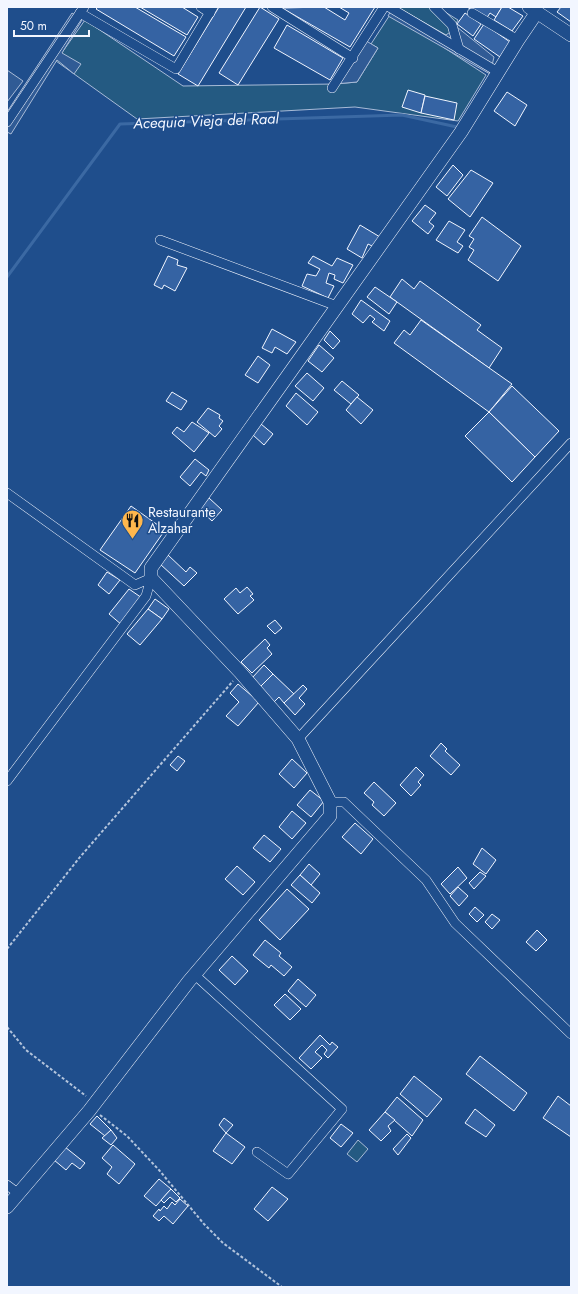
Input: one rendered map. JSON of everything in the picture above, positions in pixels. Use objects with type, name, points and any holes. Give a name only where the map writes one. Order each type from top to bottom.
[{"type":"main road","points":[[7,1207],[195,975],[330,816],[330,802],[298,739],[240,672],[152,578],[151,568],[461,132],[518,40],[533,10],[571,35]]},
{"type":"street","points":[[7,122],[82,10],[176,69],[212,10],[201,7]]},
{"type":"street","points":[[272,7],[352,58]]},
{"type":"street","points":[[332,88],[384,7]]},
{"type":"street","points":[[389,7],[498,72]]},
{"type":"street","points":[[434,7],[452,25],[459,49]]},
{"type":"street","points":[[472,13],[518,40]]},
{"type":"street","points":[[160,240],[337,306]]},
{"type":"street","points":[[298,739],[571,443]]},
{"type":"street","points":[[7,493],[135,585],[152,578]]},
{"type":"street","points":[[7,781],[146,596],[152,578]]},
{"type":"street","points":[[330,802],[344,802],[420,875],[455,923],[571,1034]]},
{"type":"street","points":[[195,975],[342,1109],[288,1174],[257,1152]]},
{"type":"street","points":[[7,1185],[19,1194]]},
{"type":"path","points":[[7,949],[70,871],[240,672]]},
{"type":"path","points":[[7,1027],[26,1050],[92,1104],[127,1136],[159,1170],[204,1224],[223,1243],[282,1287]]},
{"type":"shaded area","points":[[393,7],[397,7],[446,35],[457,27],[494,57],[490,74],[388,16]]},
{"type":"shaded area","points":[[395,7],[437,7],[458,20],[443,47],[486,75],[458,121],[355,107],[137,119],[56,61],[85,20],[183,86],[335,84],[357,82],[378,48],[371,44]]},
{"type":"shaded area","points":[[72,13],[82,20],[62,53],[81,64],[74,74],[57,60],[11,134],[7,132],[7,112]]},
{"type":"shaded area","points":[[363,39],[378,48],[357,82],[335,84]]},
{"type":"shaded area","points":[[7,70],[23,81],[7,102]]},
{"type":"shaded area","points":[[358,1140],[368,1149],[357,1162],[347,1154]]},
{"type":"building","points":[[98,7],[135,7],[186,37],[174,56],[96,9]]},
{"type":"building","points":[[140,7],[182,7],[198,17],[187,35]]},
{"type":"building","points":[[219,7],[246,7],[198,86],[178,74]]},
{"type":"building","points":[[260,7],[279,19],[238,85],[219,73]]},
{"type":"building","points":[[324,7],[345,20],[349,13],[339,7],[375,7],[350,47],[282,8]]},
{"type":"building","points":[[467,7],[502,7],[496,17],[490,13],[486,19]]},
{"type":"building","points":[[502,7],[508,7],[523,16],[512,31],[494,20]]},
{"type":"building","points":[[561,7],[571,7],[571,22],[557,12]]},
{"type":"building","points":[[465,13],[481,24],[473,36],[457,24]]},
{"type":"building","points":[[484,24],[510,42],[500,57],[474,39]]},
{"type":"building","points":[[287,25],[343,58],[330,80],[274,48]]},
{"type":"building","points":[[408,90],[425,95],[421,113],[402,107]]},
{"type":"building","points":[[507,92],[527,105],[515,126],[494,111]]},
{"type":"building","points":[[425,96],[457,103],[454,120],[421,113]]},
{"type":"building","points":[[453,165],[463,175],[447,196],[436,187]]},
{"type":"building","points":[[471,170],[493,183],[470,217],[448,199]]},
{"type":"building","points":[[425,205],[436,213],[429,222],[434,226],[428,234],[412,221]]},
{"type":"building","points":[[482,217],[521,246],[498,281],[468,260],[474,250],[469,247],[474,239],[469,236]]},
{"type":"building","points":[[449,221],[465,230],[457,242],[463,246],[458,253],[436,240]]},
{"type":"building","points":[[360,225],[380,237],[374,247],[368,244],[362,258],[347,249]]},
{"type":"building","points":[[168,256],[178,260],[177,265],[187,268],[175,291],[164,285],[162,289],[154,285]]},
{"type":"building","points":[[313,256],[332,266],[337,258],[353,265],[343,283],[334,279],[335,275],[329,273],[326,283],[334,286],[328,298],[302,286],[307,274],[316,276],[320,269],[308,263]]},
{"type":"building","points":[[402,279],[414,289],[420,281],[481,325],[477,330],[502,348],[489,368],[390,297]]},
{"type":"building","points":[[375,287],[397,302],[389,314],[367,297]]},
{"type":"building","points":[[361,300],[390,321],[384,331],[372,322],[375,319],[370,315],[363,323],[352,314]]},
{"type":"building","points":[[421,320],[512,384],[489,412],[394,343],[404,330],[410,335]]},
{"type":"building","points":[[272,329],[296,342],[287,354],[275,347],[272,353],[262,348]]},
{"type":"building","points":[[330,331],[340,341],[333,349],[324,340]]},
{"type":"building","points":[[319,345],[334,358],[322,372],[308,361]]},
{"type":"building","points":[[258,356],[270,365],[258,383],[245,375]]},
{"type":"building","points":[[307,373],[324,388],[313,401],[295,386]]},
{"type":"building","points":[[342,381],[359,395],[351,404],[334,390]]},
{"type":"building","points":[[512,386],[559,431],[535,457],[489,412]]},
{"type":"building","points":[[172,392],[187,401],[181,410],[166,401]]},
{"type":"building","points":[[296,393],[318,412],[307,425],[286,406]]},
{"type":"building","points":[[357,397],[373,410],[361,424],[346,410]]},
{"type":"building","points":[[208,408],[220,415],[219,418],[223,421],[219,426],[222,429],[215,437],[197,422]]},
{"type":"building","points":[[489,412],[535,457],[512,482],[465,436]]},
{"type":"building","points":[[192,422],[209,433],[194,452],[172,433],[177,427],[184,432]]},
{"type":"building","points":[[261,424],[273,434],[264,445],[253,435]]},
{"type":"building","points":[[195,459],[209,470],[206,476],[201,472],[190,486],[180,477]]},
{"type":"building","points":[[209,498],[222,510],[212,521],[199,509]]},
{"type":"building","name":"Restaurante Alzahar","points":[[131,506],[165,530],[135,573],[100,550]]},
{"type":"building","points":[[168,555],[186,572],[190,567],[197,573],[184,586],[160,564]]},
{"type":"building","points":[[107,572],[120,580],[109,594],[98,585]]},
{"type":"building","points":[[247,587],[253,594],[250,596],[254,600],[238,614],[224,599],[236,588],[240,593]]},
{"type":"building","points":[[129,589],[142,598],[122,625],[109,614]]},
{"type":"building","points":[[155,599],[169,609],[162,619],[148,609]]},
{"type":"building","points":[[148,609],[162,619],[140,645],[127,634]]},
{"type":"building","points":[[275,620],[282,628],[275,634],[267,626]]},
{"type":"building","points":[[265,639],[270,645],[267,648],[272,654],[252,673],[241,662]]},
{"type":"building","points":[[264,665],[273,674],[260,687],[252,678]]},
{"type":"building","points":[[273,674],[294,694],[284,703],[279,697],[274,702],[260,687]]},
{"type":"building","points":[[238,684],[259,702],[238,726],[226,716],[239,702],[230,693]]},
{"type":"building","points":[[303,685],[307,689],[299,698],[305,704],[295,715],[284,703]]},
{"type":"building","points":[[441,743],[447,749],[445,751],[460,765],[451,775],[430,756]]},
{"type":"building","points":[[178,756],[185,761],[177,771],[170,765]]},
{"type":"building","points":[[292,759],[307,773],[294,788],[279,774]]},
{"type":"building","points":[[416,767],[424,775],[418,782],[421,785],[411,796],[400,785]]},
{"type":"building","points":[[374,782],[396,803],[384,816],[372,805],[374,802],[364,793]]},
{"type":"building","points":[[310,790],[324,801],[311,817],[297,805]]},
{"type":"building","points":[[292,811],[306,823],[292,839],[279,827]]},
{"type":"building","points":[[355,823],[373,839],[361,854],[342,837]]},
{"type":"building","points":[[264,835],[281,849],[270,862],[253,848]]},
{"type":"building","points":[[482,848],[496,860],[486,874],[473,864]]},
{"type":"building","points":[[309,864],[320,874],[311,885],[300,875]]},
{"type":"building","points":[[237,866],[255,882],[243,895],[225,879]]},
{"type":"building","points":[[458,867],[467,878],[450,894],[441,884]]},
{"type":"building","points":[[480,872],[486,876],[474,889],[469,883]]},
{"type":"building","points":[[300,875],[320,893],[312,903],[291,885]]},
{"type":"building","points":[[458,887],[468,896],[459,906],[450,896]]},
{"type":"building","points":[[287,889],[309,909],[280,940],[259,920]]},
{"type":"building","points":[[475,907],[484,915],[477,922],[469,914]]},
{"type":"building","points":[[492,914],[500,920],[492,929],[485,922]]},
{"type":"building","points":[[537,930],[547,940],[536,951],[526,942]]},
{"type":"building","points":[[265,940],[281,953],[279,956],[292,967],[284,976],[271,965],[269,968],[253,955]]},
{"type":"building","points":[[232,956],[248,971],[235,985],[219,970]]},
{"type":"building","points":[[298,979],[316,995],[306,1007],[288,991]]},
{"type":"building","points":[[285,994],[301,1009],[290,1020],[274,1005]]},
{"type":"building","points":[[320,1035],[330,1045],[332,1042],[338,1047],[328,1058],[324,1054],[327,1050],[322,1045],[315,1052],[322,1058],[311,1069],[299,1058]]},
{"type":"building","points":[[480,1056],[527,1093],[514,1111],[466,1074]]},
{"type":"building","points":[[414,1076],[442,1099],[427,1117],[400,1094]]},
{"type":"building","points":[[558,1096],[571,1106],[571,1137],[543,1118]]},
{"type":"building","points":[[397,1097],[423,1120],[412,1136],[385,1112]]},
{"type":"building","points":[[475,1109],[495,1125],[486,1137],[465,1123]]},
{"type":"building","points":[[385,1112],[395,1120],[388,1126],[391,1131],[381,1141],[369,1130]]},
{"type":"building","points":[[97,1116],[111,1130],[105,1136],[90,1124]]},
{"type":"building","points":[[224,1118],[233,1125],[226,1133],[219,1125]]},
{"type":"building","points":[[341,1124],[353,1133],[341,1147],[330,1138]]},
{"type":"building","points":[[111,1130],[117,1138],[111,1145],[102,1138]]},
{"type":"building","points":[[226,1133],[245,1147],[232,1164],[213,1151]]},
{"type":"building","points":[[407,1134],[411,1138],[398,1155],[393,1149]]},
{"type":"building","points":[[113,1145],[135,1164],[119,1184],[107,1174],[112,1167],[102,1158]]},
{"type":"building","points":[[65,1147],[85,1163],[80,1169],[72,1163],[66,1170],[54,1160]]},
{"type":"building","points":[[159,1179],[171,1189],[156,1206],[144,1196]]},
{"type":"building","points":[[272,1187],[288,1199],[268,1221],[254,1209]]},
{"type":"building","points":[[171,1189],[180,1198],[176,1202],[170,1197],[164,1203],[161,1200]]},
{"type":"building","points":[[180,1199],[188,1206],[173,1224],[164,1216],[159,1221],[153,1216],[159,1209],[160,1211],[164,1206],[167,1209],[172,1202],[175,1205]]},
{"type":"waterway","name":"Acequia Vieja del Raal","points":[[7,277],[120,124],[402,115],[457,127]]},
{"type":"place","name":"Restaurante Alzahar","points":[[133,540]]}]
